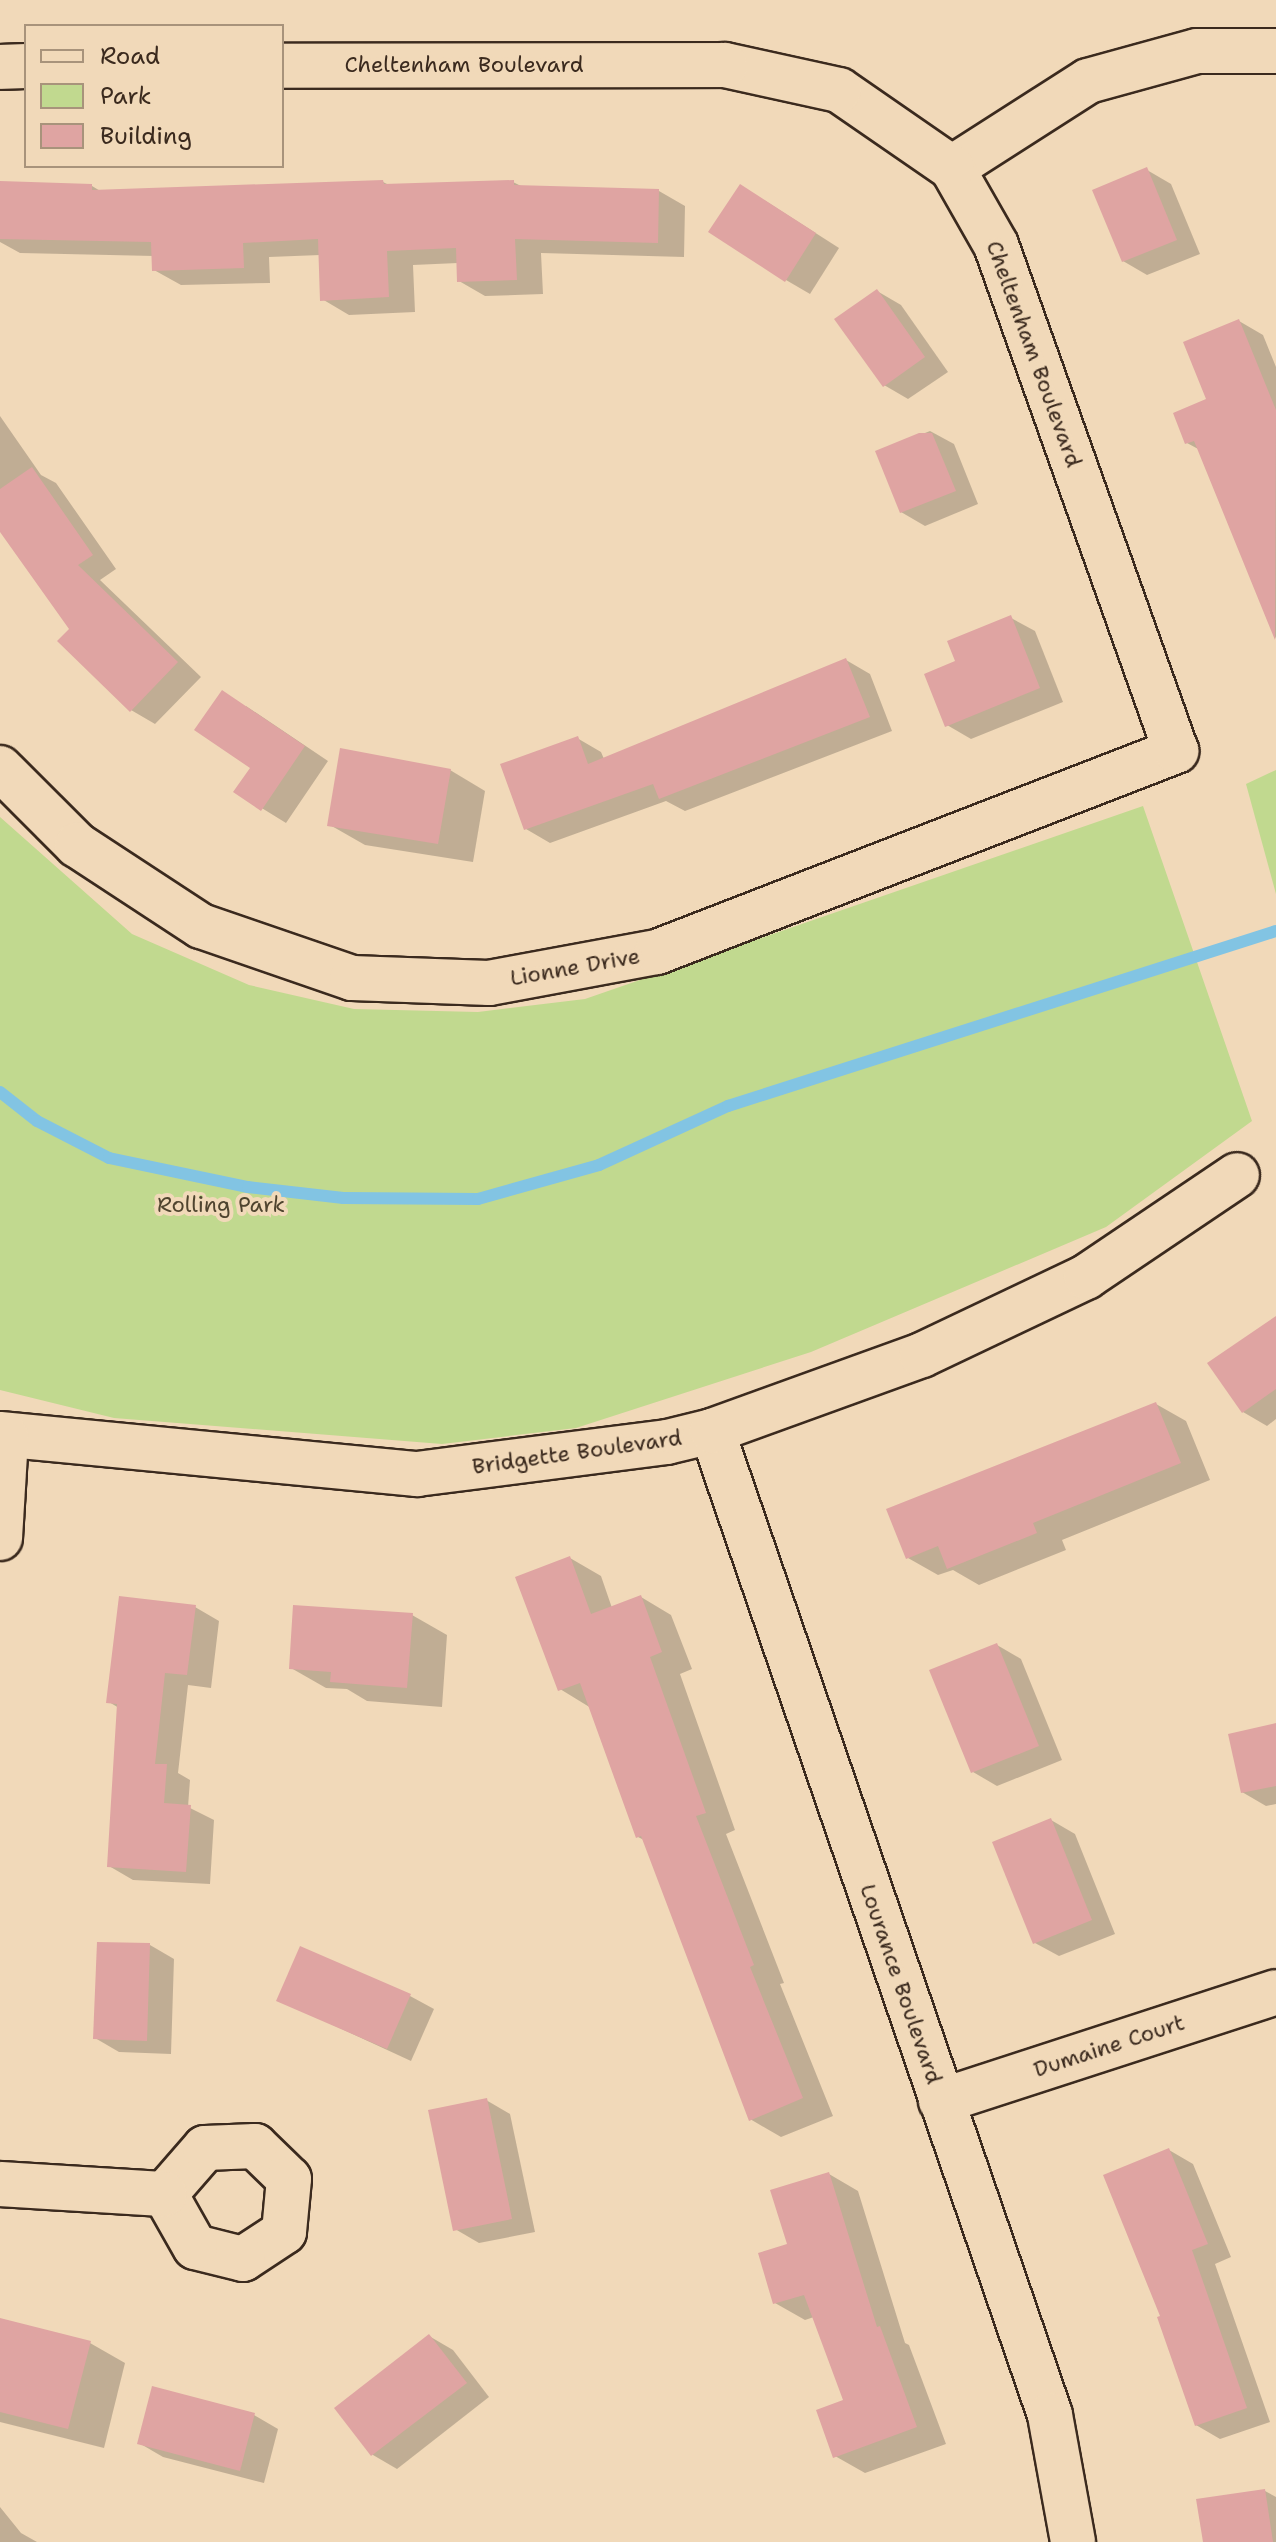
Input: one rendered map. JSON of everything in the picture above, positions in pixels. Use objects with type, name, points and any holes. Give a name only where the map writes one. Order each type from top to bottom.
[{"type":"street","points":[[952,168],[1088,81],[1197,51],[1276,51]]},
{"type":"street","name":"Cheltenham Boulevard","points":[[284,66],[725,65],[839,90],[952,168],[996,245],[1176,751]]},
{"type":"street","points":[[0,67],[24,66]]},
{"type":"street","name":"Lionne Drive","points":[[0,768],[77,845],[201,926],[352,978],[489,983],[657,952],[1176,751]]},
{"type":"street","name":"Bridgette Boulevard","points":[[3,1435],[417,1474],[667,1442],[712,1431],[922,1355],[1086,1277],[1237,1175]]},
{"type":"street","name":"Lourance Boulevard","points":[[712,1431],[1050,2415],[1073,2542]]},
{"type":"street","points":[[0,1538],[3,1435]]},
{"type":"street","name":"Dumaine Court","points":[[941,2101],[1276,1992]]},
{"type":"street","points":[[0,2184],[165,2194]]},
{"type":"green space","points":[[1276,770],[1276,894],[1246,784]]},
{"type":"green space","name":"Rolling Park","points":[[1143,806],[1252,1121],[1106,1227],[811,1352],[576,1428],[442,1444],[114,1418],[0,1390],[0,817],[132,934],[249,985],[354,1009],[478,1012],[585,999]]},
{"type":"building","points":[[1147,167],[1177,240],[1122,262],[1092,190]]},
{"type":"building","points":[[383,180],[384,184],[514,180],[514,185],[659,189],[658,243],[515,239],[517,280],[457,282],[456,248],[387,251],[389,297],[320,301],[318,239],[243,243],[244,268],[152,271],[151,242],[0,239],[0,181],[92,184],[92,190]]},
{"type":"building","points":[[740,184],[816,233],[785,282],[708,232]]},
{"type":"building","points":[[877,289],[925,357],[883,387],[834,319]]},
{"type":"building","points":[[1239,319],[1276,410],[1275,640],[1194,441],[1185,444],[1173,413],[1206,399],[1183,342]]},
{"type":"building","points":[[919,433],[932,433],[956,491],[900,513],[875,451]]},
{"type":"building","points":[[32,467],[93,555],[78,565],[178,662],[130,712],[57,641],[69,629],[0,532],[0,489]]},
{"type":"building","points":[[1011,615],[1040,688],[945,727],[924,674],[955,661],[947,641]]},
{"type":"building","points":[[846,658],[870,717],[659,799],[653,784],[524,830],[500,764],[578,736],[588,764]]},
{"type":"building","points":[[222,690],[305,746],[261,811],[233,792],[250,768],[194,730]]},
{"type":"building","points":[[340,748],[451,769],[438,844],[327,826]]},
{"type":"building","points":[[1276,1316],[1276,1389],[1242,1413],[1207,1363]]},
{"type":"building","points":[[1156,1402],[1181,1463],[1033,1523],[1037,1533],[947,1569],[938,1546],[906,1559],[886,1509]]},
{"type":"building","points":[[570,1556],[591,1614],[641,1595],[662,1652],[650,1657],[706,1813],[696,1816],[754,1965],[750,1967],[803,2098],[749,2121],[641,1836],[636,1838],[580,1683],[558,1691],[515,1577]]},
{"type":"building","points":[[119,1596],[196,1605],[187,1675],[165,1673],[155,1764],[167,1764],[164,1803],[191,1805],[186,1872],[107,1867],[117,1704],[106,1703]]},
{"type":"building","points":[[293,1605],[413,1613],[407,1688],[330,1682],[331,1672],[289,1669]]},
{"type":"building","points":[[997,1643],[1039,1746],[971,1773],[929,1670]]},
{"type":"building","points":[[1276,1723],[1276,1786],[1241,1793],[1228,1734]]},
{"type":"building","points":[[1051,1818],[1092,1920],[1033,1944],[992,1842]]},
{"type":"building","points":[[97,1942],[150,1943],[147,2041],[93,2039]]},
{"type":"building","points":[[300,1946],[411,1994],[387,2049],[276,2001]]},
{"type":"building","points":[[487,2098],[512,2219],[453,2231],[428,2110]]},
{"type":"building","points":[[1169,2148],[1208,2244],[1192,2250],[1247,2408],[1195,2426],[1157,2317],[1160,2316],[1103,2175]]},
{"type":"building","points":[[829,2172],[877,2327],[880,2326],[917,2427],[833,2458],[816,2410],[843,2400],[804,2295],[773,2304],[758,2253],[787,2244],[770,2190]]},
{"type":"building","points":[[0,2318],[91,2341],[68,2429],[0,2412]]},
{"type":"building","points":[[429,2334],[467,2383],[371,2456],[334,2408]]},
{"type":"building","points":[[152,2386],[255,2413],[240,2471],[137,2444]]},
{"type":"building","points":[[1265,2489],[1273,2542],[1203,2542],[1196,2499]]},
{"type":"waterway","points":[[0,1092],[37,1121],[109,1158],[248,1187],[343,1198],[478,1199],[599,1165],[728,1106],[1276,931]]}]
